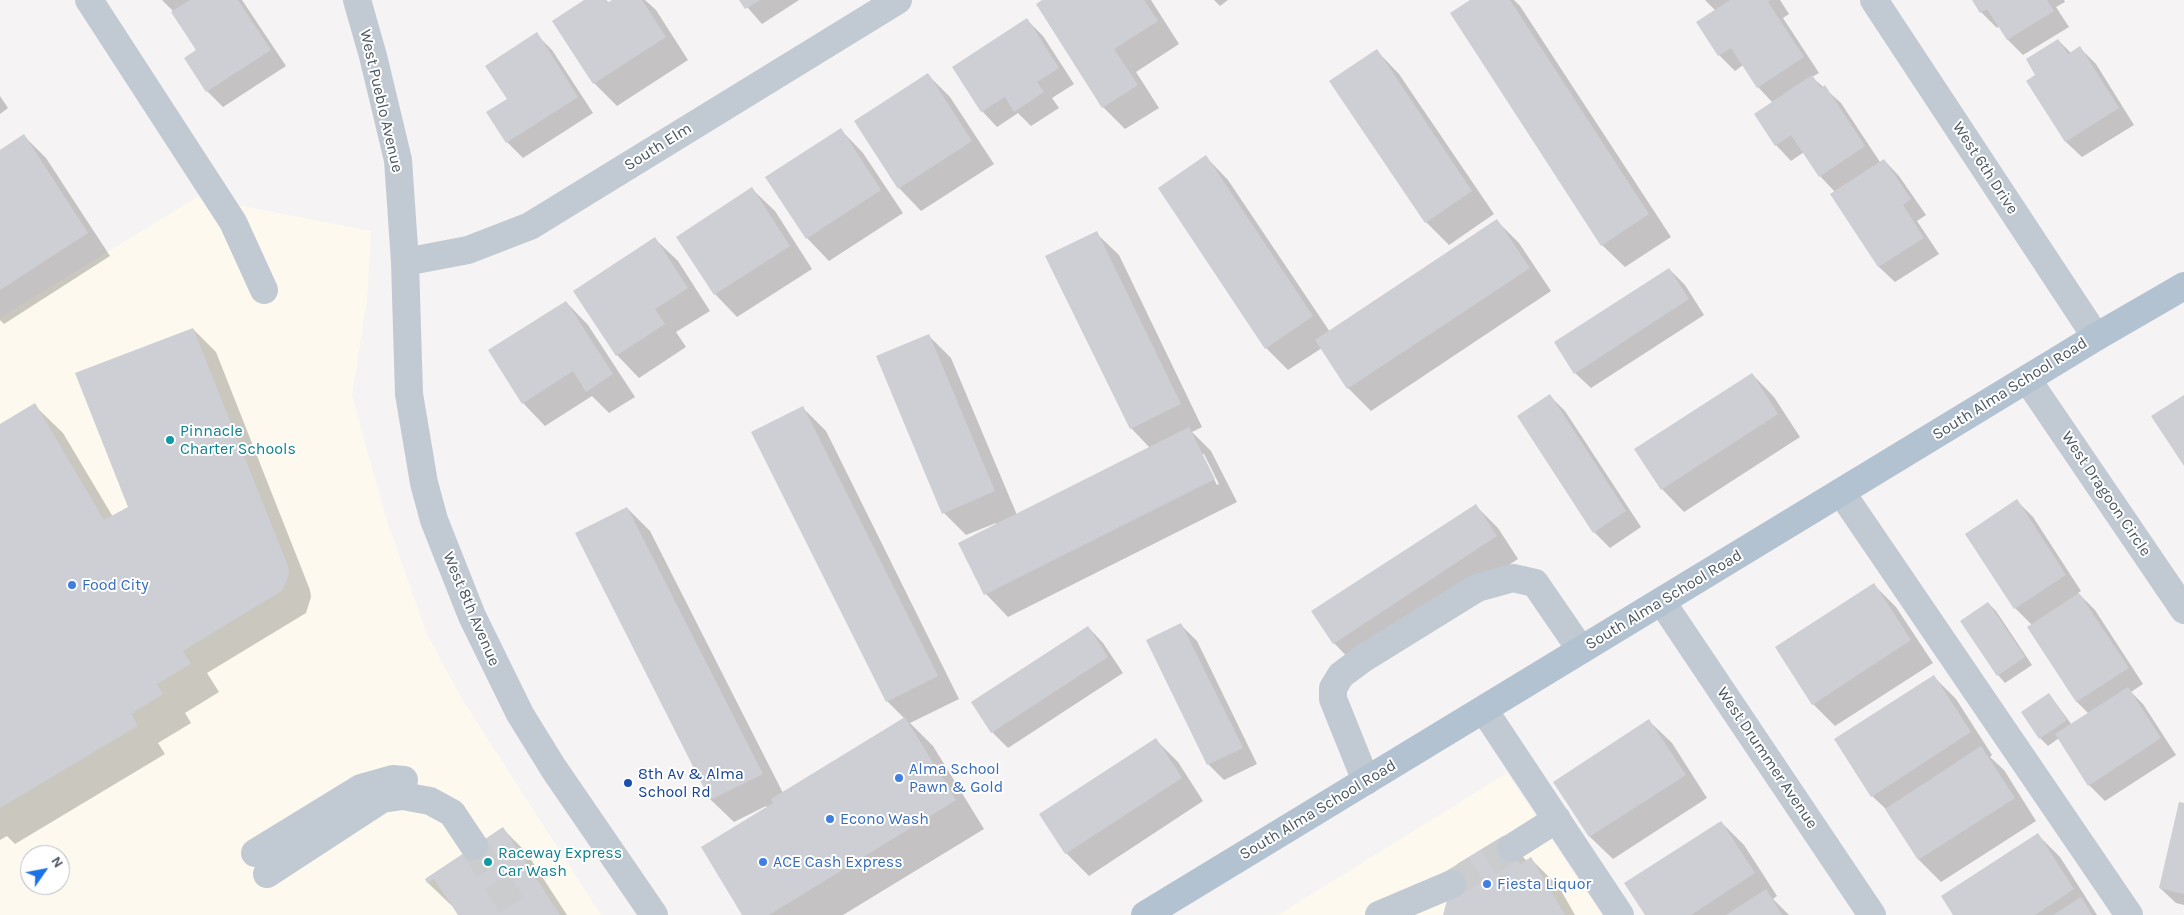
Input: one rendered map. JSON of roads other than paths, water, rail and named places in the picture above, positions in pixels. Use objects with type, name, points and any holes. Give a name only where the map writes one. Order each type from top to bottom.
[{"type":"main road","name":"South Alma School Road","points":[[1145,915],[2096,337],[2184,286]]},
{"type":"street","points":[[89,0],[233,222],[264,290]]},
{"type":"street","name":"West Pueblo Avenue","points":[[357,0],[373,56],[398,160],[405,262]]},
{"type":"street","name":"South Elm","points":[[405,262],[468,250],[530,226],[898,0]]},
{"type":"street","name":"West 6th Drive","points":[[1874,0],[2096,337]]},
{"type":"street","name":"West 8th Avenue","points":[[405,262],[409,394],[424,484],[434,520],[472,616],[520,714],[554,769],[654,915]]},
{"type":"street","name":"West Dragoon Circle","points":[[2027,379],[2184,610]]},
{"type":"street","points":[[1841,492],[2129,915]]},
{"type":"street","points":[[1366,781],[1333,699],[1333,688],[1341,675],[1364,658],[1477,588],[1513,578],[1534,583],[1582,650]]},
{"type":"street","name":"West Drummer Avenue","points":[[1662,602],[1872,915]]},
{"type":"street","points":[[1484,710],[1620,915]]},
{"type":"street","points":[[261,863],[382,800],[403,796],[430,801],[452,813],[474,846]]},
{"type":"street","points":[[1511,848],[1557,819]]},
{"type":"street","points":[[1379,915],[1452,884]]},
{"type":"tunnel","points":[[474,846],[518,915]]},
{"type":"tunnel","points":[[1452,884],[1511,848]]},
{"type":"place","name":"Pinnacle Charter Schools","points":[[170,440]]},
{"type":"place","name":"Food City","points":[[72,585]]},
{"type":"place","name":"Alma School Pawn & Gold","points":[[899,778]]},
{"type":"place","name":"8th Av & Alma School Rd","points":[[628,783]]},
{"type":"place","name":"Econo Wash","points":[[830,819]]},
{"type":"place","name":"Raceway Express Car Wash","points":[[488,862]]},
{"type":"place","name":"ACE Cash Express","points":[[763,862]]},
{"type":"place","name":"Fiesta Liquor","points":[[1487,884]]}]
